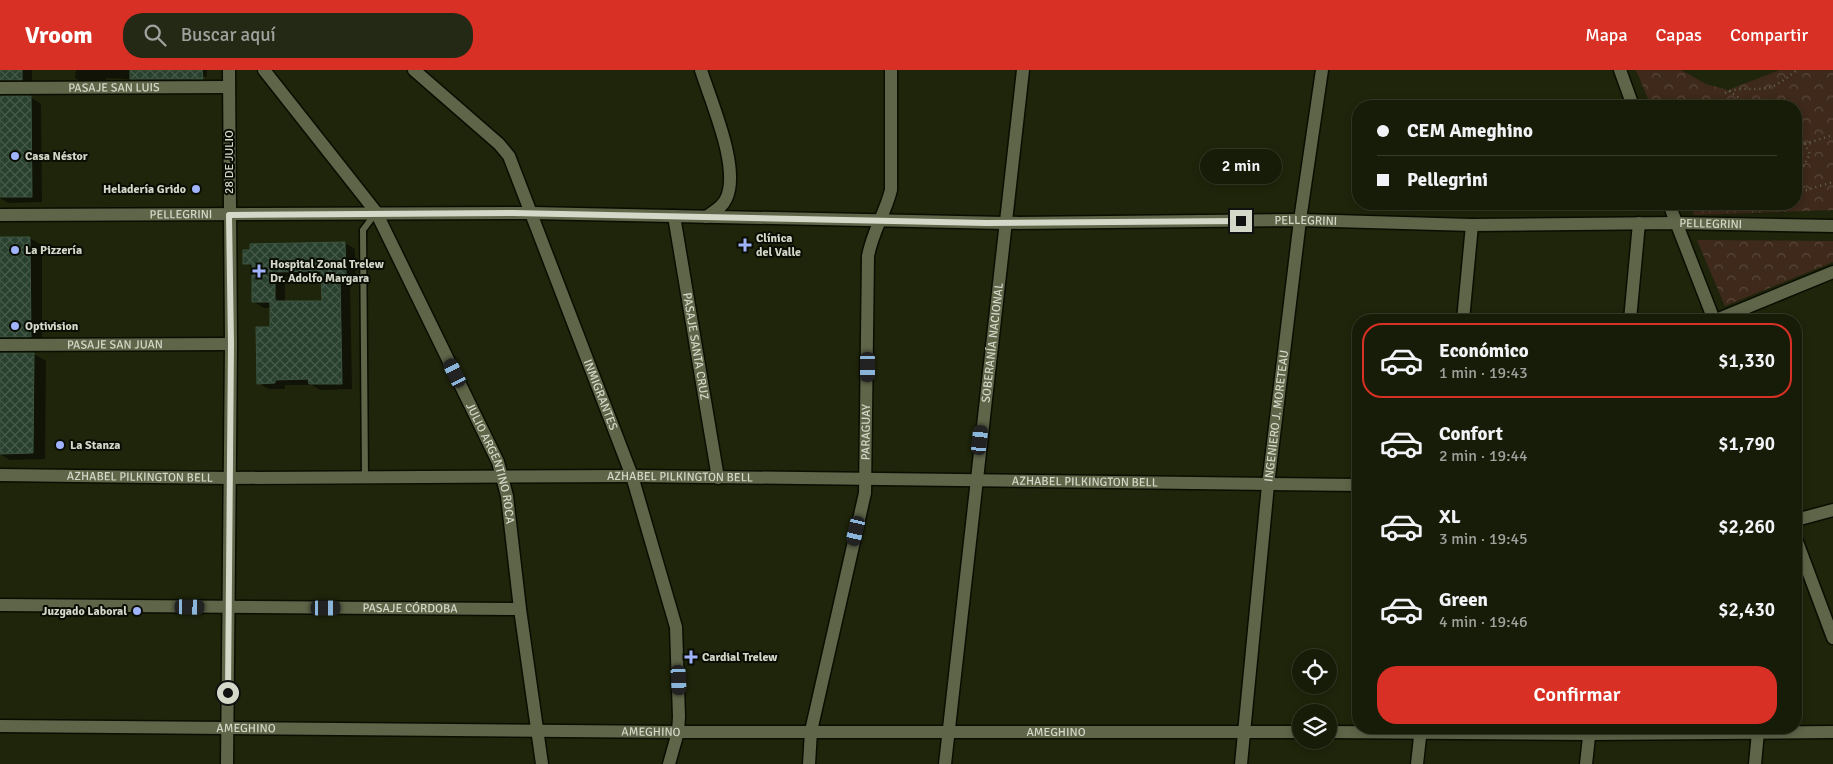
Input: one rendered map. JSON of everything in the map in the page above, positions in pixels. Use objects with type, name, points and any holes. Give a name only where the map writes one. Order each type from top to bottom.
[{"type":"street","name":"28 DE JULIO","points":[[227,764],[231,344],[229,70]]},
{"type":"street","name":"JULIO ARGENTINO ROCA","points":[[264,70],[376,212],[498,462],[507,496],[520,609],[542,764]]},
{"type":"street","name":"INMIGRANTES","points":[[414,70],[499,144],[509,156],[632,476],[676,627],[680,697],[678,732],[669,764]]},
{"type":"street","points":[[701,70],[731,164],[727,198],[722,205],[706,217]]},
{"type":"street","name":"PARAGUAY","points":[[809,764],[811,731],[867,478],[868,256],[872,235],[887,208],[892,190],[891,70]]},
{"type":"street","name":"SOBERANÍA NACIONAL","points":[[945,764],[1022,70]]},
{"type":"street","name":"INGENIERO J. MORETEAU","points":[[1241,764],[1268,485],[1300,220],[1322,70]]},
{"type":"street","points":[[1620,70],[1631,100]]},
{"type":"street","name":"PASAJE SAN LUIS","points":[[0,88],[229,86]]},
{"type":"street","points":[[1671,210],[1713,314]]},
{"type":"street","name":"PELLEGRINI","points":[[0,215],[229,215],[376,212],[532,213],[1005,223],[1300,220],[1472,225],[1639,223],[1833,226]]},
{"type":"street","name":"PASAJE SANTA CRUZ","points":[[674,216],[718,478]]},
{"type":"street","points":[[1631,314],[1639,223]]},
{"type":"street","points":[[1464,314],[1472,225]]},
{"type":"street","points":[[1730,314],[1833,272]]},
{"type":"street","name":"PASAJE SAN JUAN","points":[[0,345],[231,344]]},
{"type":"street","name":"AZHABEL PILKINGTON BELL","points":[[0,475],[229,478],[632,476],[1352,485]]},
{"type":"street","points":[[1802,518],[1833,510]]},
{"type":"street","points":[[1802,555],[1833,638]]},
{"type":"street","name":"PASAJE CÓRDOBA","points":[[0,605],[520,609]]},
{"type":"street","name":"AMEGHINO","points":[[0,726],[536,729],[678,732],[1292,732]]},
{"type":"street","points":[[1337,732],[1352,732]]},
{"type":"street","points":[[1802,732],[1833,732]]},
{"type":"street","points":[[1417,764],[1421,734]]},
{"type":"street","points":[[1586,764],[1590,734]]},
{"type":"street","points":[[1755,764],[1758,734]]},
{"type":"lane","points":[[365,477],[363,230],[376,212]]},
{"type":"path","points":[[1725,93],[1738,87],[1759,89],[1772,87],[1797,70]]},
{"type":"path","points":[[1729,91],[1742,100]]},
{"type":"path","points":[[1805,144],[1833,135]]},
{"type":"path","points":[[1802,142],[1810,154],[1802,169]]},
{"type":"path","points":[[1802,189],[1817,188],[1833,182]]},
{"type":"green space","points":[[1636,70],[1681,70],[1706,84],[1728,90],[1780,70],[1833,70],[1833,210],[1694,215],[1692,210],[1802,210],[1802,100],[1648,100]]},
{"type":"green space","points":[[1697,240],[1833,241],[1833,262],[1725,306]]},
{"type":"building","points":[[0,70],[22,70],[22,80],[0,80]]},
{"type":"building","points":[[130,70],[202,70],[203,79],[130,79]]},
{"type":"building","points":[[0,96],[31,96],[32,197],[0,197]]},
{"type":"building","points":[[0,237],[30,237],[31,337],[0,337]]},
{"type":"building","points":[[345,242],[346,276],[340,276],[342,384],[309,384],[308,379],[275,380],[275,383],[257,384],[256,327],[270,327],[270,302],[252,302],[252,264],[243,264],[243,250],[250,250],[250,244]],"holes":[[[321,271],[322,301],[275,301],[275,272]]]},
{"type":"building","points":[[0,353],[34,353],[33,453],[0,454]]},
{"type":"place","name":"Casa Néstor","points":[[15,156]]},
{"type":"place","name":"Heladería Grido","points":[[196,189]]},
{"type":"place","name":"Clínica del Valle","points":[[745,245]]},
{"type":"place","name":"La Pizzería","points":[[15,250]]},
{"type":"place","name":"Hospital Zonal Trelew Dr. Adolfo Margara","points":[[259,271]]},
{"type":"place","name":"Optivision","points":[[15,326]]},
{"type":"place","name":"La Stanza","points":[[60,445]]},
{"type":"place","name":"Juzgado Laboral","points":[[137,611]]},
{"type":"place","name":"Cardial Trelew","points":[[691,657]]},
{"type":"route","points":[[228,693],[231,344],[229,215],[376,212],[987,223],[1241,221]]}]
